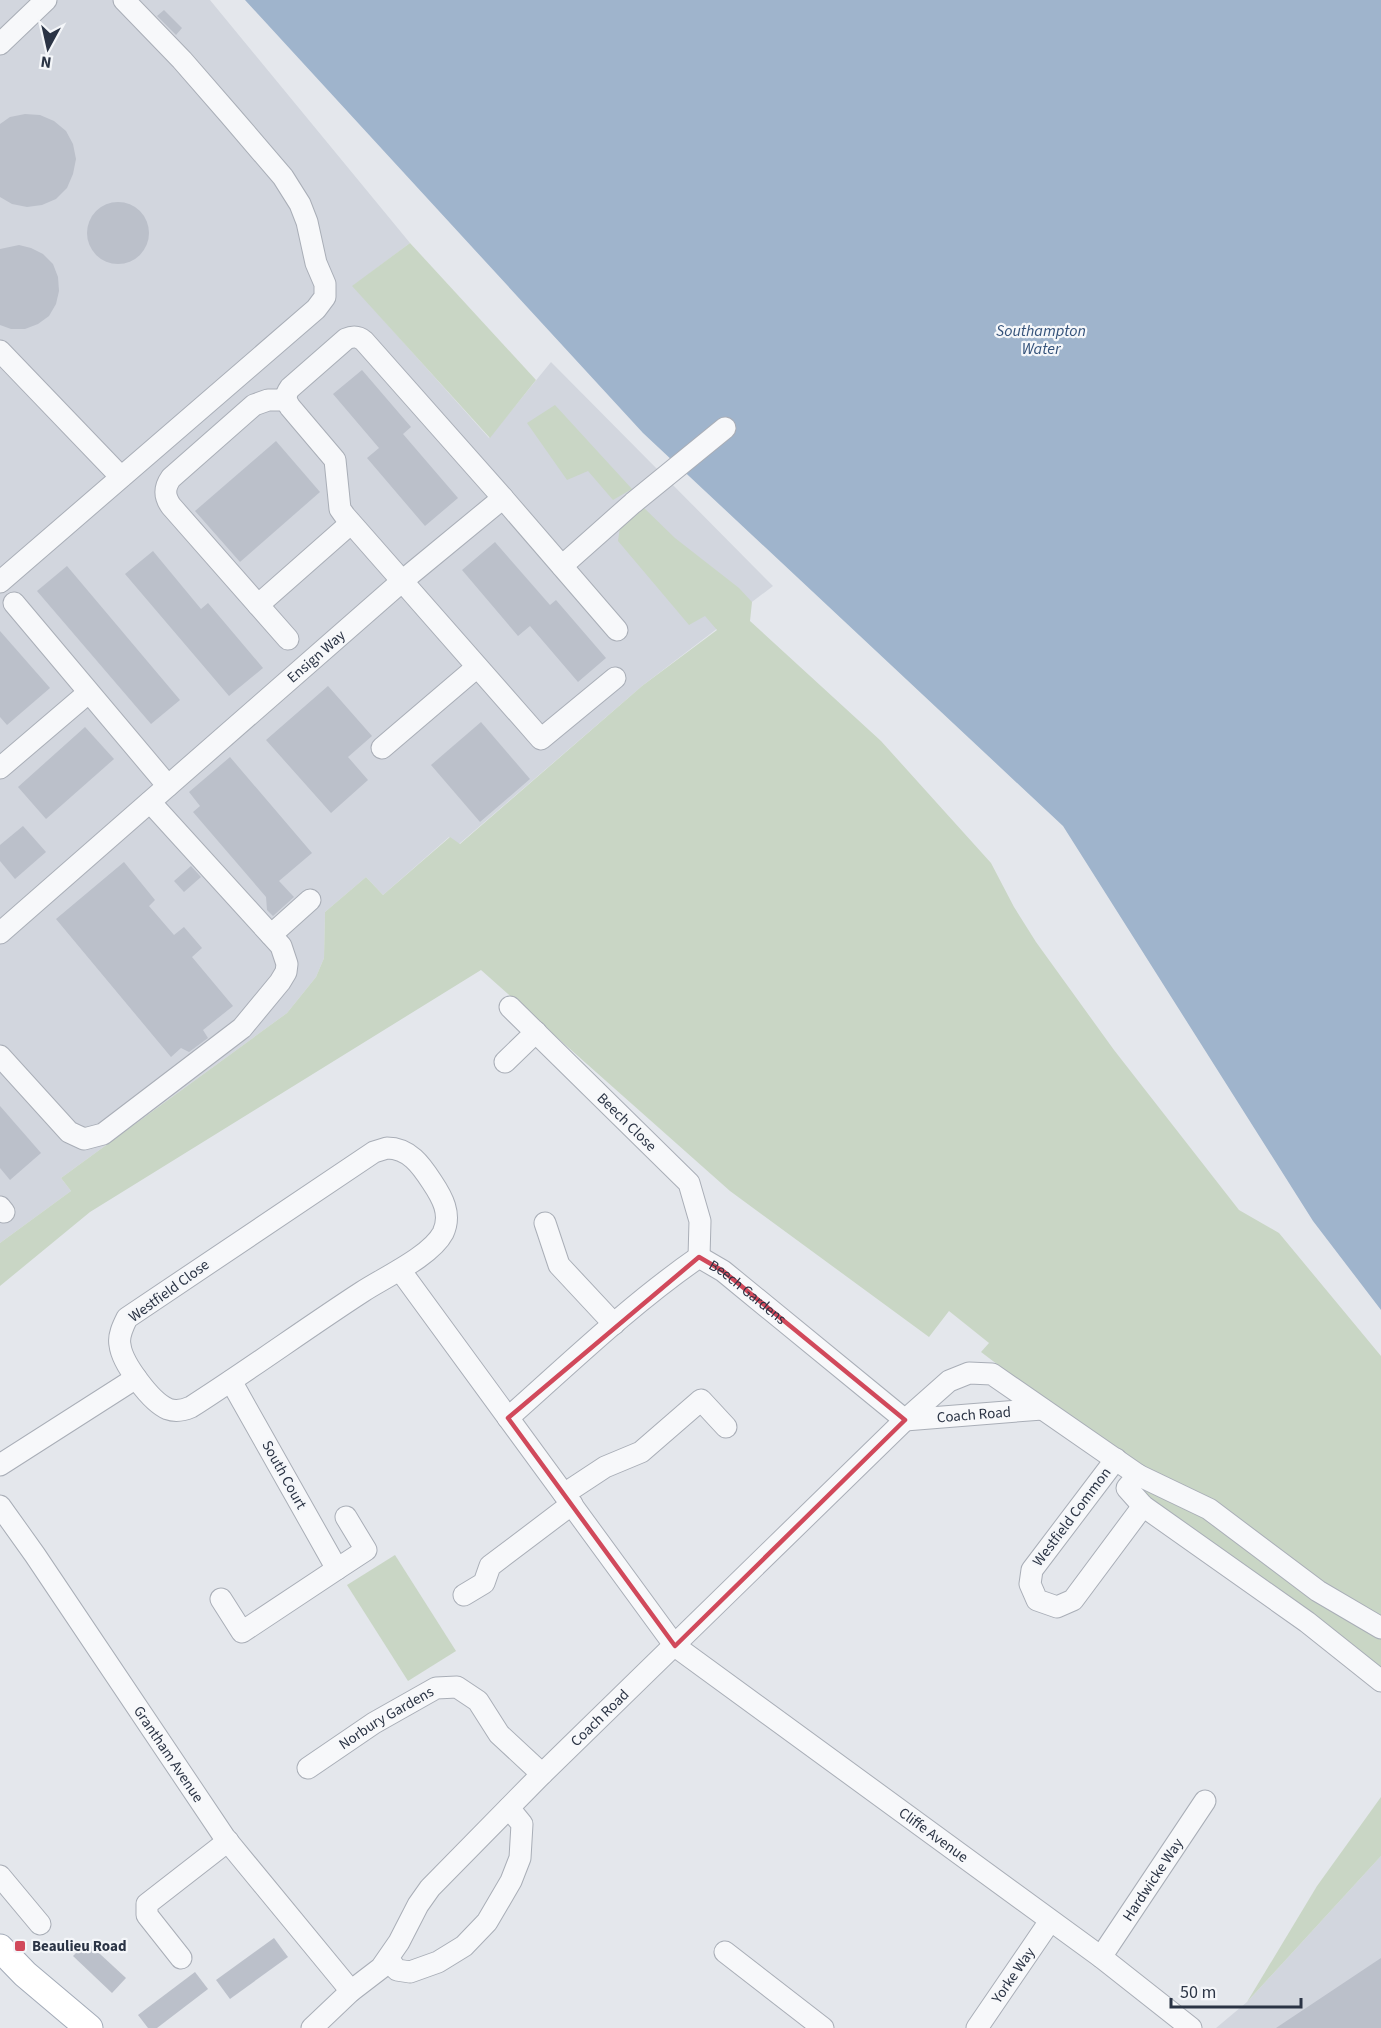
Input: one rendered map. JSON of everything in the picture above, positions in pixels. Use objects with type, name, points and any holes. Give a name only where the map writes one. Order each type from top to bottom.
[{"type":"main road","points":[[0,1948],[25,1974],[89,2028]]},
{"type":"street","points":[[0,44],[46,0]]},
{"type":"street","points":[[0,582],[316,309],[325,297],[325,284],[313,253],[304,213],[283,177],[182,60],[124,0]]},
{"type":"street","points":[[615,678],[540,739],[350,524],[340,509],[335,460],[286,400],[286,394],[290,388],[341,343],[352,336],[360,337],[617,630]]},
{"type":"street","points":[[0,351],[121,477]]},
{"type":"street","points":[[286,400],[268,400],[254,405],[171,478],[165,493],[171,506],[288,639]]},
{"type":"street","points":[[562,566],[633,503],[725,428]]},
{"type":"street","name":"Ensign Way","points":[[0,933],[401,582],[503,498]]},
{"type":"street","points":[[258,605],[350,524]]},
{"type":"street","points":[[14,603],[168,786]]},
{"type":"street","points":[[382,748],[477,667]]},
{"type":"street","points":[[2,762],[88,693]]},
{"type":"street","points":[[0,1056],[69,1132],[84,1139],[103,1134],[242,1028],[286,972],[287,964],[281,946],[150,802]]},
{"type":"street","points":[[271,935],[310,900]]},
{"type":"street","name":"Beech Close","points":[[510,1007],[689,1183],[700,1221],[699,1257]]},
{"type":"street","points":[[505,1062],[536,1032]]},
{"type":"street","name":"Westfield Close","points":[[387,1148],[402,1150],[416,1160],[440,1194],[447,1216],[444,1230],[438,1240],[400,1270],[364,1290],[192,1407],[174,1410],[156,1401],[136,1378],[119,1344],[124,1324],[132,1314],[374,1152],[387,1148]]},
{"type":"street","points":[[545,1223],[560,1265],[614,1324]]},
{"type":"street","name":"Beech Gardens","points":[[508,1418],[614,1324],[674,1274],[699,1257],[723,1271],[905,1420]]},
{"type":"street","points":[[400,1270],[675,1646]]},
{"type":"street","name":"Coach Road","points":[[312,2028],[351,1991],[381,1968],[430,1888],[542,1774],[675,1646],[811,1510],[949,1381],[969,1373],[992,1374]]},
{"type":"street","name":"Westfield Common","points":[[992,1374],[1138,1475],[1209,1509],[1318,1592],[1381,1628]]},
{"type":"street","points":[[0,1465],[136,1378]]},
{"type":"street","name":"South Court","points":[[231,1381],[337,1569]]},
{"type":"street","points":[[465,1595],[484,1583],[490,1566],[605,1467],[641,1452],[701,1400],[726,1427]]},
{"type":"street","name":"Coach Road","points":[[905,1420],[1042,1408]]},
{"type":"street","name":"Westfield Common","points":[[1116,1459],[1032,1570],[1030,1584],[1037,1600],[1057,1607],[1072,1600],[1143,1506]]},
{"type":"street","name":"Westfield Common","points":[[1138,1475],[1127,1488],[1143,1506],[1306,1622],[1381,1682]]},
{"type":"street","name":"Grantham Avenue","points":[[0,1506],[228,1841],[351,1991]]},
{"type":"street","points":[[221,1599],[242,1632],[366,1550],[346,1517]]},
{"type":"street","name":"Cliffe Avenue","points":[[675,1646],[1101,1957],[1191,2028]]},
{"type":"street","name":"Norbury Gardens","points":[[308,1768],[374,1723],[436,1688],[457,1687],[478,1701],[499,1734],[542,1774]]},
{"type":"street","name":"Hardwicke Way","points":[[1101,1957],[1205,1801]]},
{"type":"street","points":[[388,1959],[397,1970],[410,1972],[438,1962],[464,1947],[487,1922],[511,1881],[520,1858],[522,1824],[509,1808]]},
{"type":"street","points":[[181,1959],[147,1916],[147,1904],[228,1841]]},
{"type":"street","points":[[0,1876],[37,1914]]},
{"type":"street","name":"Yorke Way","points":[[977,2028],[1050,1921]]},
{"type":"street","points":[[724,1952],[823,2028]]},
{"type":"highlighted area","points":[[699,1257],[723,1271],[905,1420],[675,1646],[508,1418]]},
{"type":"shaded area","points":[[0,0],[210,0],[410,243],[353,286],[489,438],[551,362],[773,586],[642,686],[459,844],[449,837],[383,895],[366,877],[325,912],[324,958],[316,977],[287,1013],[61,1178],[71,1191],[0,1243]]},
{"type":"shaded area","points":[[1381,1856],[1381,2028],[1216,2028],[1247,2002]]},
{"type":"green space","points":[[410,243],[536,380],[490,438],[352,286]]},
{"type":"green space","points":[[555,405],[632,489],[613,500],[588,471],[567,480],[527,423]]},
{"type":"green space","points":[[643,507],[675,538],[739,588],[752,602],[750,621],[881,741],[991,863],[1036,942],[1114,1050],[1239,1210],[1279,1233],[1381,1356],[1381,1676],[1143,1497],[1043,1399],[981,1352],[989,1343],[949,1311],[929,1337],[730,1191],[481,970],[90,1212],[0,1286],[0,1243],[71,1191],[61,1178],[287,1013],[316,977],[324,958],[325,912],[366,877],[383,895],[450,837],[460,844],[642,686],[717,630],[705,616],[689,625],[618,541],[620,527]]},
{"type":"green space","points":[[395,1555],[456,1651],[408,1681],[347,1585]]},
{"type":"green space","points":[[1381,1797],[1381,1856],[1247,2002],[1317,1886]]},
{"type":"water","name":"Southampton Water","points":[[245,0],[1381,0],[1381,1310],[1313,1221],[1063,826],[643,433]]},
{"type":"building","points":[[164,10],[182,28],[176,35],[157,16]]},
{"type":"building","points":[[25,114],[40,115],[54,121],[66,131],[73,144],[76,159],[67,188],[56,199],[42,205],[27,207],[12,204],[0,197],[0,124],[10,117]]},
{"type":"building","points":[[112,202],[124,202],[140,211],[147,221],[149,233],[147,245],[140,255],[124,264],[112,264],[101,259],[92,250],[87,239],[87,227],[92,216],[101,207]]},
{"type":"building","points":[[19,245],[43,254],[53,264],[58,277],[59,291],[56,304],[49,316],[25,329],[11,329],[0,325],[0,249]]},
{"type":"building","points":[[362,370],[411,427],[403,434],[458,498],[425,526],[367,458],[379,448],[333,394]]},
{"type":"building","points":[[276,441],[320,492],[240,562],[195,511]]},
{"type":"building","points":[[495,542],[550,605],[556,600],[606,658],[578,682],[530,626],[518,636],[462,570]]},
{"type":"building","points":[[153,551],[201,609],[208,603],[263,668],[229,696],[125,574]]},
{"type":"building","points":[[67,566],[180,700],[151,724],[37,591]]},
{"type":"building","points":[[0,631],[50,688],[7,725],[0,717]]},
{"type":"building","points":[[328,686],[372,736],[348,757],[368,780],[331,813],[266,740]]},
{"type":"building","points":[[481,722],[530,779],[480,822],[431,765]]},
{"type":"building","points":[[85,727],[114,759],[46,819],[18,787]]},
{"type":"building","points":[[230,757],[312,853],[279,881],[294,897],[273,916],[267,910],[266,897],[193,812],[200,806],[189,792]]},
{"type":"building","points":[[23,826],[46,852],[15,879],[0,861],[0,845]]},
{"type":"building","points":[[124,862],[155,900],[149,906],[174,935],[184,927],[202,948],[192,957],[233,1006],[203,1030],[208,1038],[189,1052],[181,1048],[171,1057],[56,919]]},
{"type":"building","points":[[191,866],[201,877],[184,892],[174,881]]},
{"type":"building","points":[[0,1106],[41,1153],[10,1180],[0,1168]]},
{"type":"building","points":[[274,1938],[288,1957],[230,1999],[216,1980]]},
{"type":"building","points":[[87,1942],[126,1978],[112,1993],[73,1956]]},
{"type":"building","points":[[1381,1958],[1381,2028],[1276,2028]]},
{"type":"building","points":[[195,1972],[208,1989],[157,2028],[148,2028],[138,2015]]},
{"type":"place","name":"Beaulieu Road","points":[[20,1946]]}]
